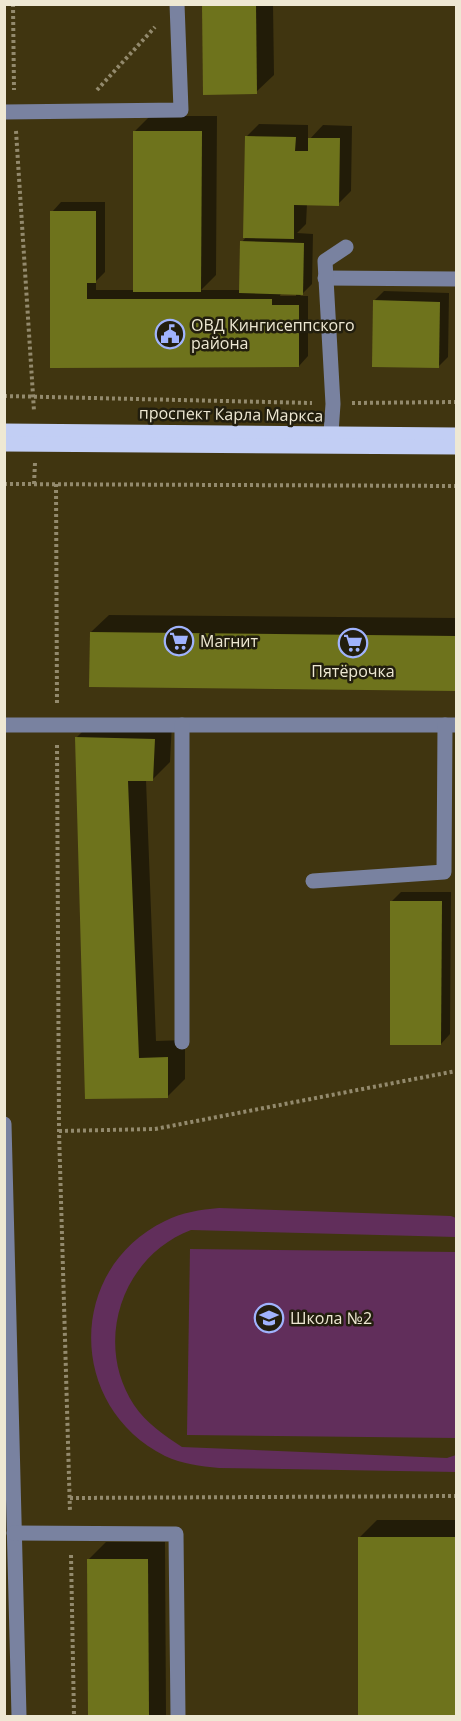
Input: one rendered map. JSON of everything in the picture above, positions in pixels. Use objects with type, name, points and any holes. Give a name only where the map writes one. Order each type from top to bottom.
[{"type":"main road","name":"проспект Карла Маркса","points":[[4,431],[35,437],[331,433],[456,435]]},
{"type":"main road","points":[[4,444],[35,437],[456,447]]},
{"type":"street","points":[[10,112],[181,110],[177,4]]},
{"type":"street","points":[[331,433],[333,404],[325,261],[346,247]]},
{"type":"street","points":[[325,278],[456,279]]},
{"type":"street","points":[[4,725],[451,725],[444,872],[313,881]]},
{"type":"street","points":[[182,725],[182,1042]]},
{"type":"street","points":[[4,1124],[14,1533],[10,1557],[19,1716]]},
{"type":"street","points":[[14,1533],[176,1534],[178,1716]]},
{"type":"path","points":[[13,4],[10,112],[34,396],[34,484]]},
{"type":"path","points":[[78,111],[161,21]]},
{"type":"path","points":[[4,396],[333,404],[456,402]]},
{"type":"path","points":[[4,484],[456,486]]},
{"type":"path","points":[[56,484],[59,1131],[74,1716]]},
{"type":"path","points":[[59,1131],[155,1129],[456,1071]]},
{"type":"path","points":[[70,1498],[456,1496]]},
{"type":"shaded area","points":[[219,1208],[451,1216],[456,1218],[456,1237],[191,1230],[167,1242],[147,1260],[132,1280],[121,1304],[116,1329],[116,1355],[122,1381],[134,1405],[144,1417],[182,1447],[447,1458],[456,1455],[456,1472],[219,1468],[171,1459],[133,1434],[110,1405],[96,1373],[91,1338],[96,1304],[109,1271],[133,1243],[178,1215]]},
{"type":"shaded area","points":[[190,1249],[456,1252],[456,1438],[187,1435]]},
{"type":"building","points":[[202,4],[256,4],[257,94],[203,95]]},
{"type":"building","points":[[133,131],[202,131],[201,292],[133,292]]},
{"type":"building","points":[[245,136],[296,137],[295,151],[308,151],[308,138],[340,138],[339,206],[294,205],[294,239],[243,238]]},
{"type":"building","points":[[50,211],[96,211],[96,283],[87,283],[87,299],[272,299],[272,305],[299,305],[299,367],[50,368]]},
{"type":"building","points":[[240,241],[304,243],[303,295],[239,293]]},
{"type":"building","points":[[373,300],[440,302],[439,368],[372,367]]},
{"type":"building","points":[[90,632],[456,636],[456,691],[89,687]]},
{"type":"building","points":[[75,737],[155,739],[153,781],[128,781],[139,1058],[168,1057],[168,1098],[85,1099]]},
{"type":"building","points":[[390,901],[442,901],[441,1045],[390,1045]]},
{"type":"building","points":[[358,1537],[456,1537],[456,1716],[358,1716]]},
{"type":"building","points":[[87,1559],[148,1559],[149,1716],[88,1716]]},
{"type":"place","name":"ОВД Кингисеппского района","points":[[170,334]]},
{"type":"place","name":"Магнит","points":[[179,641]]},
{"type":"place","name":"Пятёрочка","points":[[353,643]]},
{"type":"place","name":"Школа №2","points":[[269,1318]]}]
